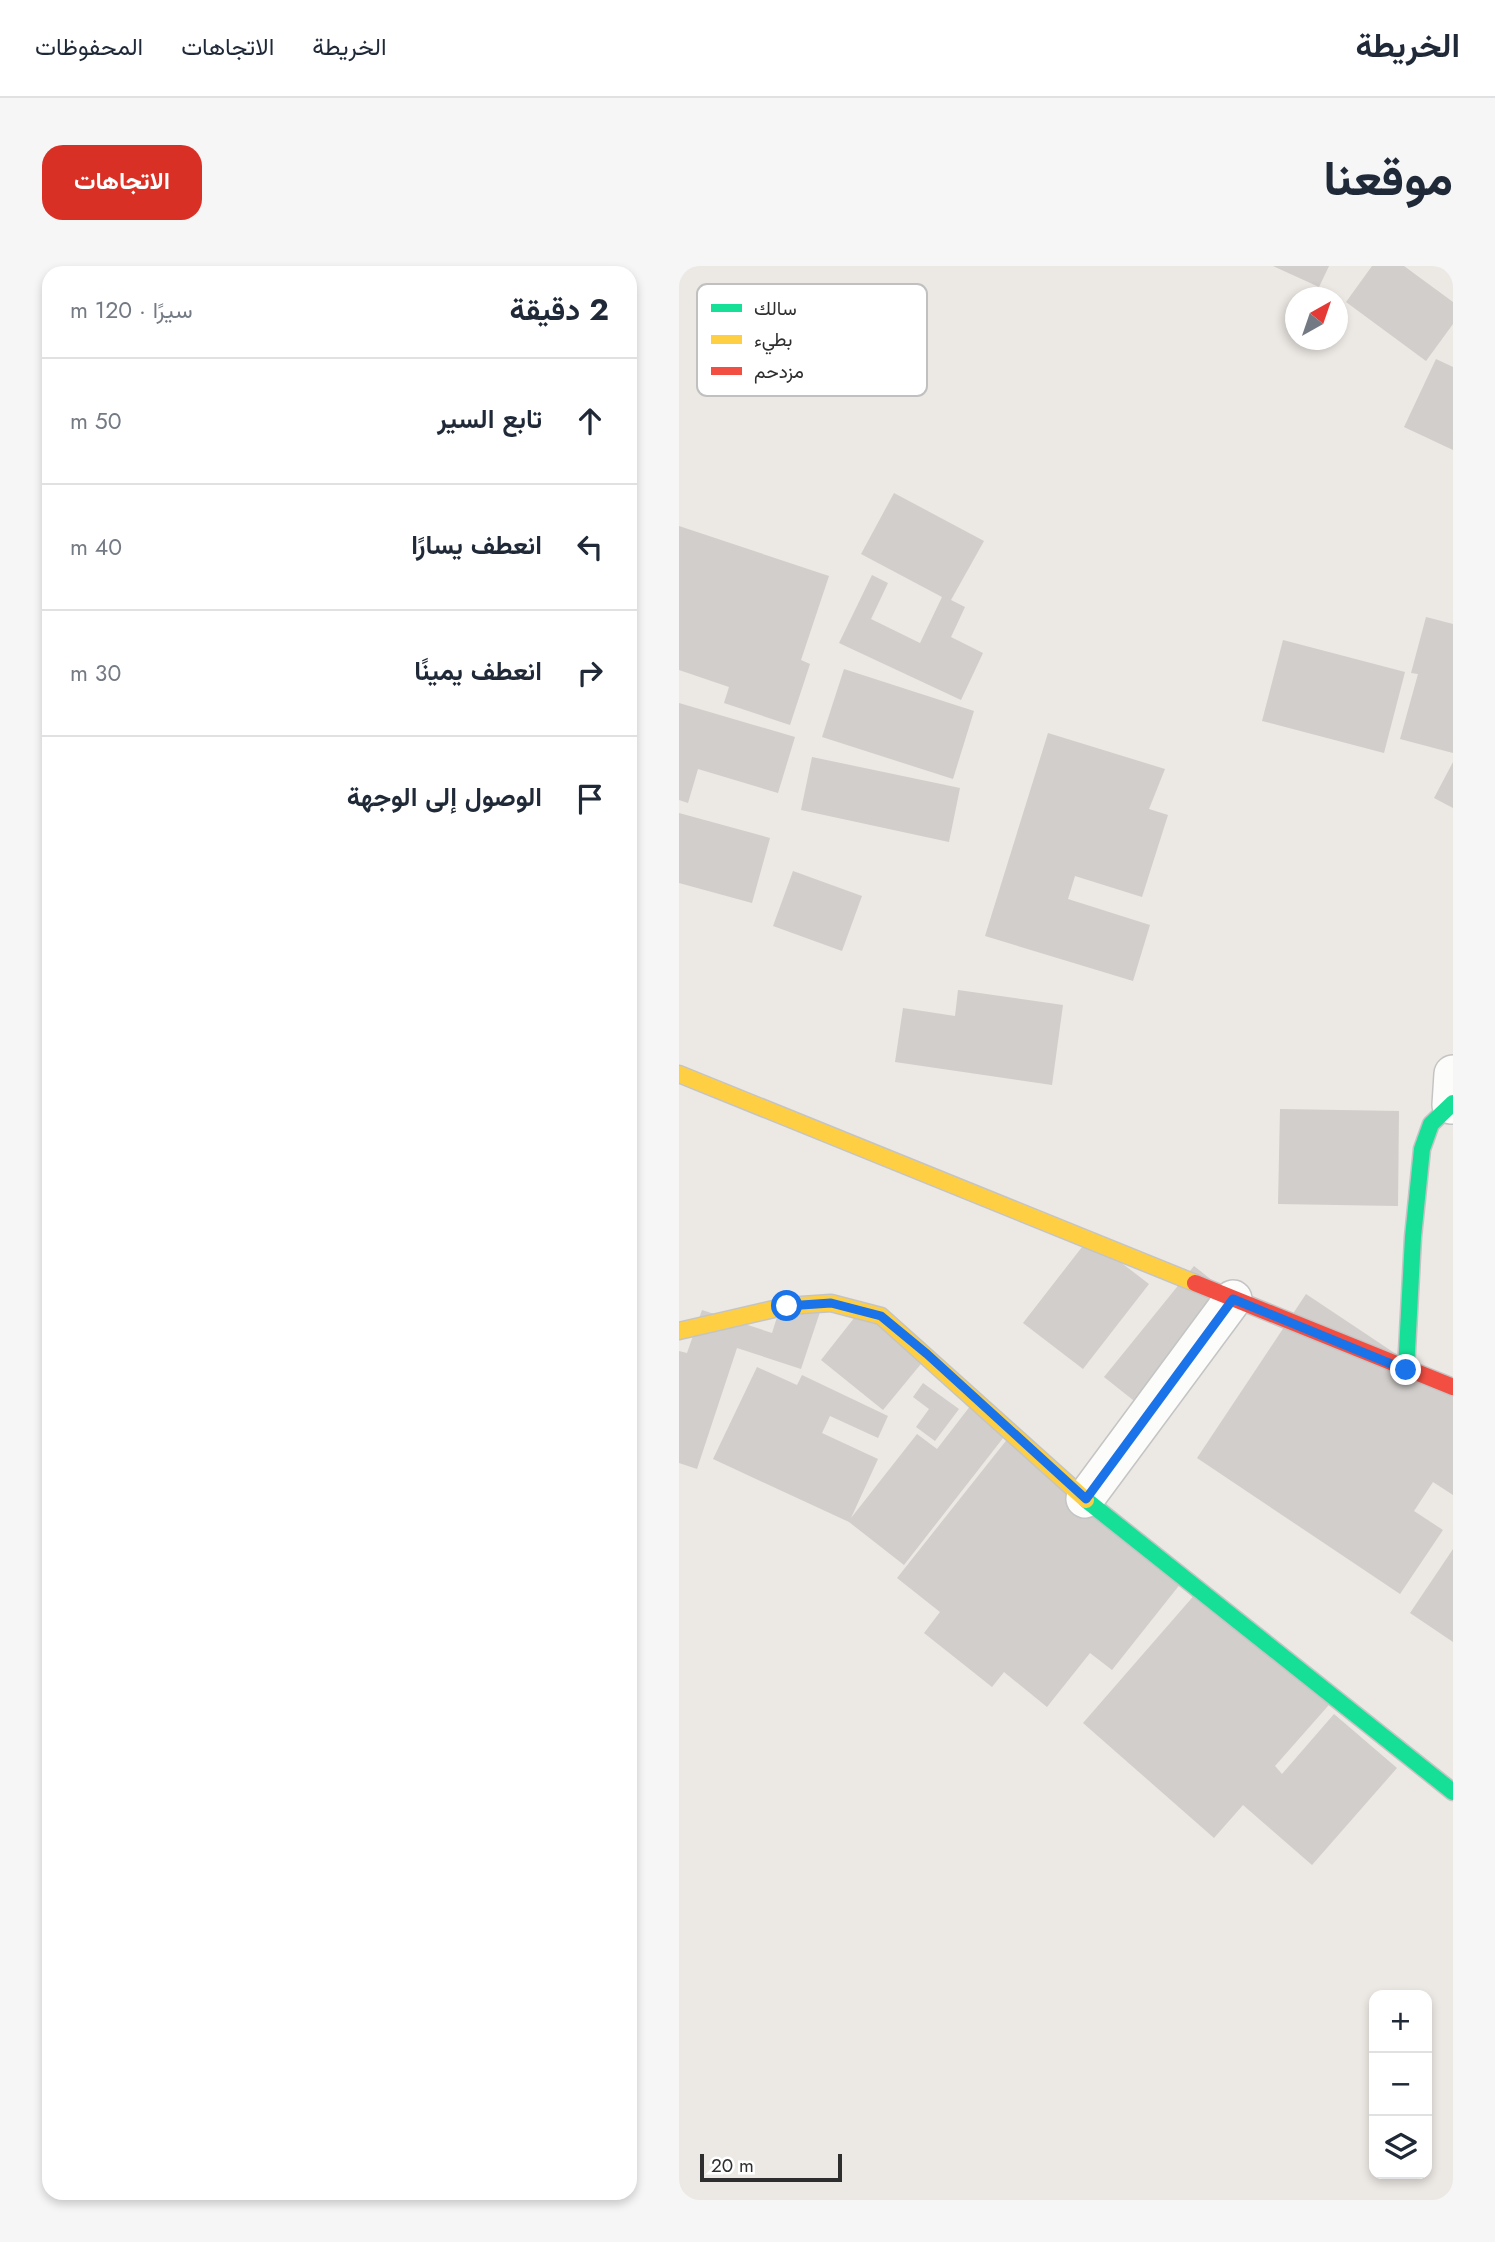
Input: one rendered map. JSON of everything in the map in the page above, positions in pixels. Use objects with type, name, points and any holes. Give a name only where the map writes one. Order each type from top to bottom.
[{"type":"street","points":[[679,1074],[1453,1387]]},
{"type":"street","points":[[1406,1370],[1413,1237],[1422,1149],[1431,1124],[1452,1094]]},
{"type":"street","points":[[1086,1499],[1233,1299]]},
{"type":"street","points":[[679,1331],[787,1306],[831,1303],[881,1316],[927,1354],[1086,1499],[1453,1792]]},
{"type":"building","points":[[1273,266],[1329,266],[1319,287]]},
{"type":"building","points":[[1372,266],[1404,266],[1453,302],[1453,324],[1426,361],[1348,303],[1348,299]]},
{"type":"building","points":[[1436,359],[1453,367],[1453,450],[1404,427]]},
{"type":"building","points":[[894,493],[984,541],[951,600],[965,607],[951,637],[983,653],[961,700],[839,643],[872,575],[888,583],[871,619],[920,643],[942,597],[861,554]]},
{"type":"building","points":[[679,526],[829,576],[801,660],[810,664],[790,725],[724,703],[729,687],[679,670]]},
{"type":"building","points":[[1426,617],[1453,624],[1453,753],[1400,739],[1418,674],[1411,673]]},
{"type":"building","points":[[1283,640],[1405,672],[1384,753],[1262,721]]},
{"type":"building","points":[[844,669],[974,711],[953,779],[822,737]]},
{"type":"building","points":[[679,703],[795,737],[778,793],[698,769],[688,803],[679,800]]},
{"type":"building","points":[[1048,733],[1165,769],[1149,809],[1168,815],[1142,897],[1075,876],[1068,899],[1150,925],[1133,981],[985,936]]},
{"type":"building","points":[[812,757],[960,788],[949,842],[801,810]]},
{"type":"building","points":[[1453,762],[1453,808],[1434,798]]},
{"type":"building","points":[[679,813],[770,838],[752,903],[679,883]]},
{"type":"building","points":[[793,871],[862,896],[842,951],[773,926]]},
{"type":"building","points":[[958,990],[1063,1005],[1052,1085],[895,1062],[903,1008],[955,1016]]},
{"type":"building","points":[[1280,1109],[1399,1111],[1398,1206],[1278,1204]]},
{"type":"building","points":[[1089,1238],[1149,1284],[1083,1369],[1023,1323]]},
{"type":"building","points":[[1194,1266],[1247,1308],[1157,1419],[1104,1377]]},
{"type":"building","points":[[1306,1294],[1453,1392],[1453,1495],[1433,1482],[1414,1511],[1443,1530],[1400,1594],[1197,1458]]},
{"type":"building","points":[[784,1295],[822,1306],[801,1369],[737,1348],[697,1469],[679,1463],[679,1351],[687,1353],[702,1310],[772,1333]]},
{"type":"building","points":[[862,1308],[925,1359],[883,1410],[821,1360]]},
{"type":"building","points":[[757,1367],[797,1385],[802,1375],[888,1416],[878,1438],[830,1416],[822,1433],[878,1459],[851,1518],[917,1434],[937,1449],[971,1405],[1007,1433],[904,1565],[849,1522],[713,1459]]},
{"type":"building","points":[[923,1383],[959,1409],[935,1441],[916,1427],[929,1409],[913,1397]]},
{"type":"building","points":[[1009,1437],[1185,1578],[1112,1670],[1090,1653],[1047,1707],[1004,1672],[992,1687],[924,1633],[940,1612],[897,1578]]},
{"type":"building","points":[[1453,1549],[1453,1642],[1410,1613]]},
{"type":"building","points":[[1204,1584],[1335,1698],[1275,1766],[1282,1774],[1334,1714],[1397,1768],[1312,1865],[1243,1805],[1214,1838],[1083,1723]]},
{"type":"traffic: fast","points":[[1406,1370],[1413,1237],[1422,1149],[1431,1124],[1453,1103]]},
{"type":"traffic: fast","points":[[1086,1500],[1453,1792]]},
{"type":"traffic: slow","points":[[679,1074],[1195,1283]]},
{"type":"traffic: slow","points":[[679,1331],[787,1306],[831,1303],[881,1316],[1086,1500]]},
{"type":"traffic: jam","points":[[1195,1283],[1453,1387]]},
{"type":"route","points":[[787,1306],[831,1303],[881,1316],[927,1354],[1086,1499],[1233,1299],[1406,1370]]}]
